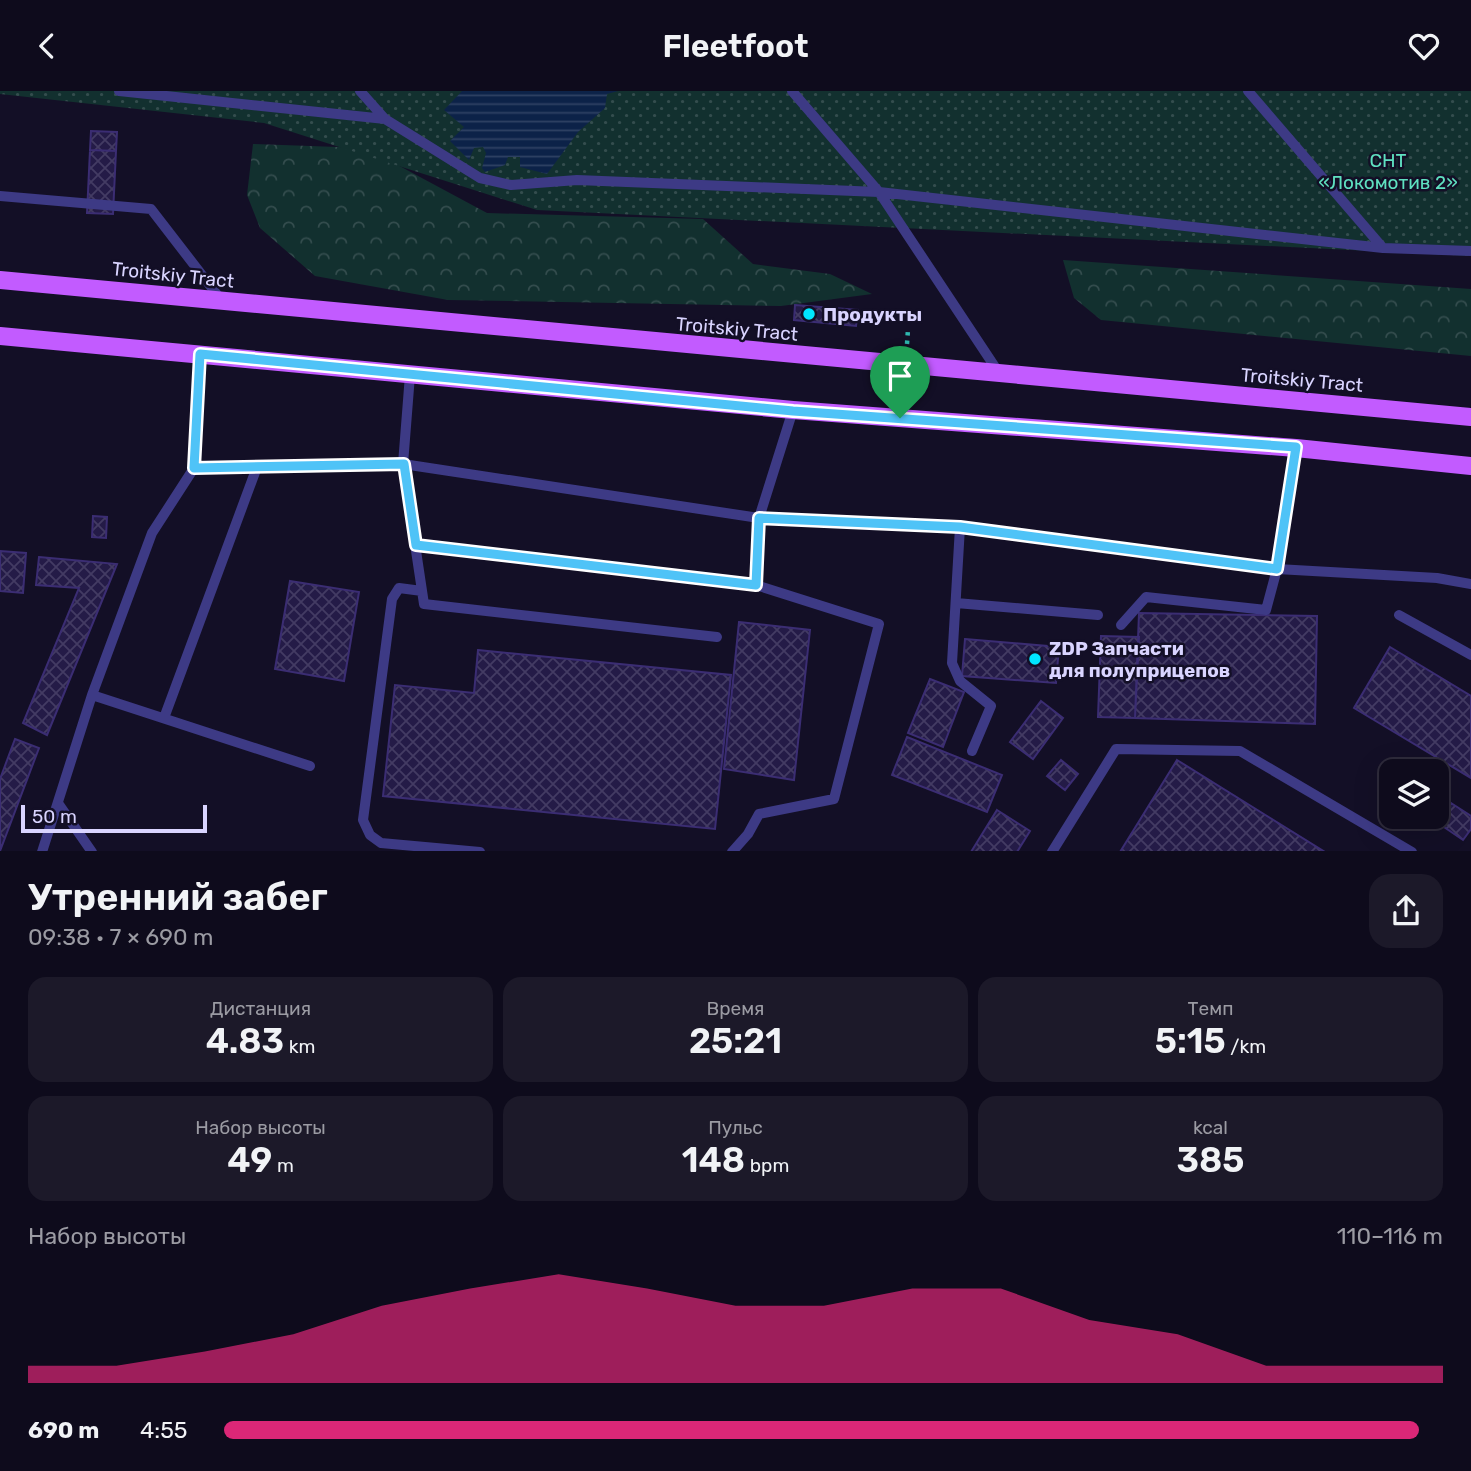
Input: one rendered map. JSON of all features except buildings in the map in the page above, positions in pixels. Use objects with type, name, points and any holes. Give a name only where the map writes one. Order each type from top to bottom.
[{"type":"main road","name":"Troitskiy Tract","points":[[0,279],[1471,417]]},
{"type":"main road","points":[[0,336],[793,411],[1296,447],[1471,466]]},
{"type":"lane","points":[[119,91],[385,119]]},
{"type":"lane","points":[[360,91],[385,119],[480,178],[512,185],[577,180],[879,192],[1383,248],[1471,251]]},
{"type":"lane","points":[[792,91],[879,192],[999,373]]},
{"type":"lane","points":[[1248,91],[1383,248]]},
{"type":"lane","points":[[0,196],[151,209],[222,301]]},
{"type":"lane","points":[[42,851],[92,695],[152,533],[194,468],[200,354]]},
{"type":"lane","points":[[410,375],[404,464],[424,604],[717,637]]},
{"type":"lane","points":[[756,585],[759,518],[793,411]]},
{"type":"lane","points":[[1121,625],[1146,597],[1266,610],[1277,569],[1296,447]]},
{"type":"lane","points":[[194,468],[404,464],[759,518],[960,527],[1277,569],[1437,578],[1471,584]]},
{"type":"lane","points":[[164,718],[257,467]]},
{"type":"lane","points":[[960,527],[952,663],[960,681],[991,706],[972,751]]},
{"type":"lane","points":[[416,545],[756,585],[879,624],[834,799],[759,814],[748,834],[733,851]]},
{"type":"lane","points":[[422,591],[399,588],[392,599],[363,820],[370,835],[381,843],[469,851]]},
{"type":"lane","points":[[956,603],[1098,615]]},
{"type":"lane","points":[[1399,615],[1471,655]]},
{"type":"lane","points":[[92,695],[310,766]]},
{"type":"lane","points":[[1053,851],[1116,749],[1240,751],[1410,851]]},
{"type":"lane","points":[[58,803],[91,851]]},
{"type":"path","points":[[905,365],[908,329]]},
{"type":"green space","name":"СНТ «Локомотив 2»","points":[[0,91],[1471,91],[1471,256],[537,210],[264,123],[0,94]]},
{"type":"green space","points":[[253,144],[366,148],[487,213],[703,219],[753,264],[830,274],[872,294],[781,306],[448,300],[315,276],[260,228],[247,195]]},
{"type":"green space","points":[[1063,260],[1471,289],[1471,356],[1101,320],[1074,298]]},
{"type":"water","points":[[462,91],[618,91],[607,94],[605,108],[578,132],[547,174],[520,167],[520,157],[508,157],[505,165],[485,172],[482,168],[486,153],[483,147],[474,148],[469,160],[450,141],[464,127],[444,110]]},
{"type":"place","name":"Продукты","points":[[809,314]]},
{"type":"place","name":"ZDP Запчасти для полуприцепов","points":[[1035,659]]},
{"type":"route","points":[[200,354],[793,411],[900,418],[1296,447],[1277,569],[960,527],[759,518],[756,585],[416,545],[404,464],[194,468],[200,354]]}]
